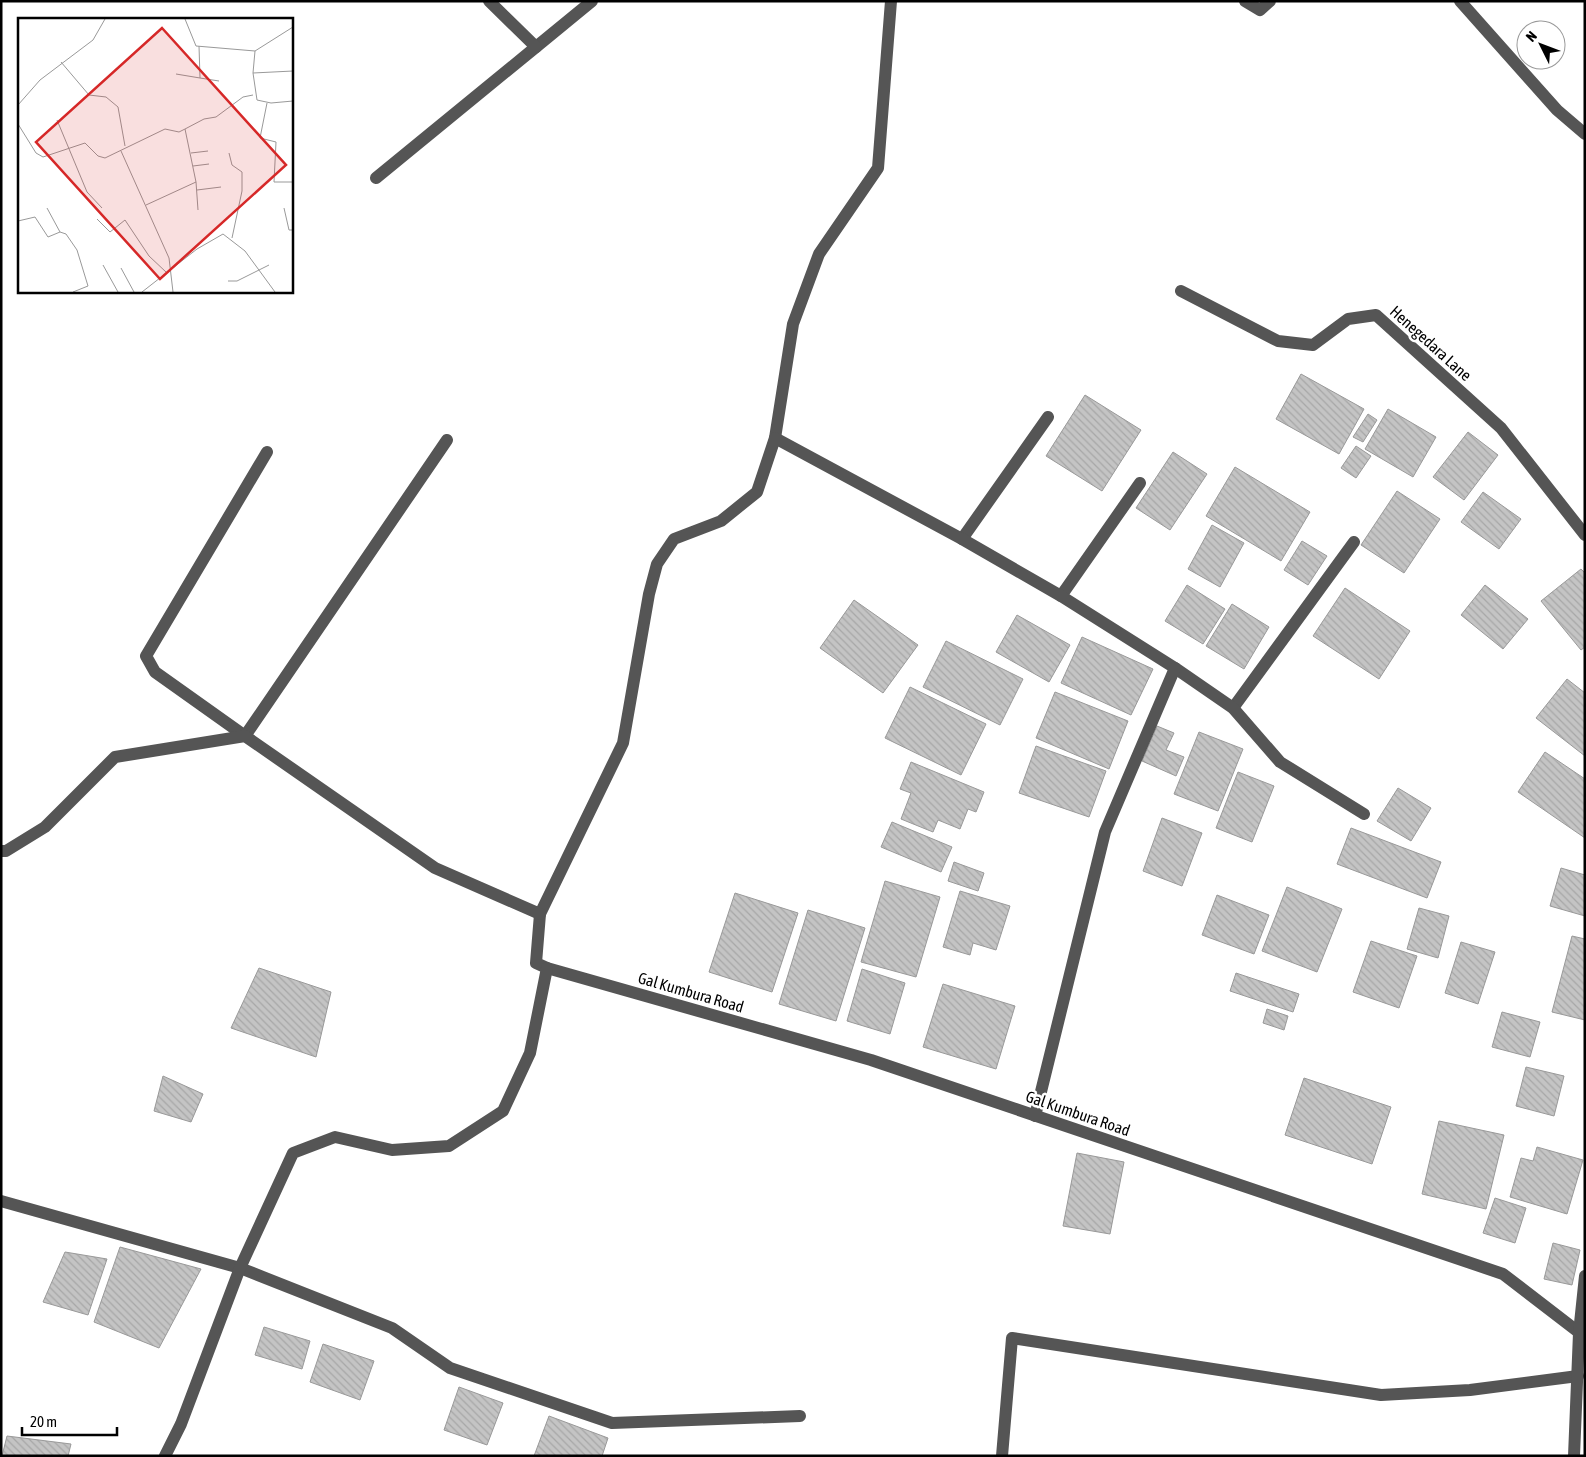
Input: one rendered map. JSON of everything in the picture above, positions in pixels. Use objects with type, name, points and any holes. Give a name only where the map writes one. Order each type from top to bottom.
[{"type":"street","points":[[489,1],[536,47]]},
{"type":"street","points":[[376,178],[592,1]]},
{"type":"street","points":[[165,1456],[181,1424],[240,1268],[293,1153],[335,1137],[392,1150],[450,1146],[503,1111],[530,1054],[547,968],[536,963],[540,914],[623,743],[657,564],[674,539],[721,521],[757,492],[775,438],[793,324],[818,254],[878,168],[891,1]]},
{"type":"street","points":[[1245,1],[1260,10],[1270,1]]},
{"type":"street","points":[[1460,1],[1557,110],[1585,134]]},
{"type":"street","name":"Henegedara Lane","points":[[1182,291],[1278,341],[1313,345],[1348,320],[1376,315],[1500,428],[1585,535]]},
{"type":"street","points":[[962,539],[1048,417]]},
{"type":"street","points":[[775,438],[962,539],[1061,596],[1175,668],[1233,708],[1280,762],[1364,814]]},
{"type":"street","points":[[1,852],[46,828],[115,757],[245,736],[447,440]]},
{"type":"street","points":[[267,452],[146,656],[155,672],[435,868],[540,914]]},
{"type":"street","points":[[1061,596],[1140,483]]},
{"type":"street","points":[[1233,708],[1354,542]]},
{"type":"street","points":[[1035,1116],[1105,832],[1175,668]]},
{"type":"street","name":"Gal Kumbura Road","points":[[547,968],[871,1060],[1503,1274],[1582,1335]]},
{"type":"street","points":[[1,1201],[240,1268],[392,1328],[450,1368],[612,1423],[800,1416]]},
{"type":"street","points":[[1574,1456],[1585,1276]]},
{"type":"street","points":[[1002,1456],[1012,1338],[1382,1395],[1470,1390],[1578,1376]]},
{"type":"building","points":[[1301,374],[1364,409],[1339,454],[1276,419]]},
{"type":"building","points":[[1085,395],[1141,430],[1102,491],[1046,456]]},
{"type":"building","points":[[1388,409],[1436,437],[1413,477],[1365,449]]},
{"type":"building","points":[[1368,414],[1377,420],[1363,442],[1353,437]]},
{"type":"building","points":[[1468,432],[1498,455],[1464,500],[1433,477]]},
{"type":"building","points":[[1356,446],[1371,456],[1356,478],[1341,468]]},
{"type":"building","points":[[1173,452],[1207,474],[1170,530],[1136,508]]},
{"type":"building","points":[[1235,467],[1310,512],[1281,561],[1206,516]]},
{"type":"building","points":[[1397,491],[1440,519],[1404,573],[1361,545]]},
{"type":"building","points":[[1483,492],[1521,519],[1499,549],[1461,522]]},
{"type":"building","points":[[1212,525],[1244,543],[1220,587],[1188,569]]},
{"type":"building","points":[[1302,541],[1327,556],[1308,585],[1284,570]]},
{"type":"building","points":[[1581,569],[1585,573],[1585,647],[1581,650],[1541,601]]},
{"type":"building","points":[[1187,585],[1225,609],[1203,644],[1165,621]]},
{"type":"building","points":[[1485,585],[1528,619],[1503,649],[1461,615]]},
{"type":"building","points":[[1345,588],[1410,631],[1379,679],[1313,636]]},
{"type":"building","points":[[854,600],[918,645],[883,693],[820,648]]},
{"type":"building","points":[[1232,604],[1269,627],[1244,669],[1206,646]]},
{"type":"building","points":[[1017,615],[1070,645],[1049,682],[996,652]]},
{"type":"building","points":[[1082,637],[1153,669],[1131,715],[1061,683]]},
{"type":"building","points":[[946,641],[1023,679],[1000,725],[923,687]]},
{"type":"building","points":[[1567,679],[1585,693],[1585,756],[1536,718]]},
{"type":"building","points":[[910,687],[986,724],[961,775],[885,738]]},
{"type":"building","points":[[1055,692],[1128,721],[1109,769],[1036,738]]},
{"type":"building","points":[[1157,726],[1174,733],[1166,750],[1184,757],[1176,776],[1142,761]]},
{"type":"building","points":[[1199,732],[1243,749],[1218,811],[1174,794]]},
{"type":"building","points":[[1036,746],[1106,771],[1089,817],[1019,793]]},
{"type":"building","points":[[1545,752],[1585,779],[1585,838],[1518,792]]},
{"type":"building","points":[[911,762],[984,792],[976,812],[968,809],[960,829],[938,820],[933,832],[901,819],[911,793],[900,789]]},
{"type":"building","points":[[1238,772],[1274,786],[1252,842],[1216,828]]},
{"type":"building","points":[[1398,788],[1431,808],[1411,841],[1377,821]]},
{"type":"building","points":[[1162,818],[1202,833],[1182,886],[1143,871]]},
{"type":"building","points":[[892,822],[952,847],[941,872],[881,847]]},
{"type":"building","points":[[1351,828],[1441,862],[1427,898],[1337,864]]},
{"type":"building","points":[[954,862],[984,873],[978,891],[948,881]]},
{"type":"building","points":[[1561,868],[1585,875],[1585,916],[1550,906]]},
{"type":"building","points":[[885,881],[940,897],[916,977],[861,962]]},
{"type":"building","points":[[1287,887],[1342,909],[1317,972],[1262,951]]},
{"type":"building","points":[[960,891],[1010,906],[996,950],[973,943],[970,955],[943,947]]},
{"type":"building","points":[[735,893],[798,913],[772,992],[709,972]]},
{"type":"building","points":[[1217,895],[1269,915],[1254,954],[1202,935]]},
{"type":"building","points":[[1419,908],[1449,916],[1438,958],[1407,949]]},
{"type":"building","points":[[808,910],[865,928],[836,1021],[779,1004]]},
{"type":"building","points":[[1572,936],[1585,939],[1585,1020],[1552,1012]]},
{"type":"building","points":[[1371,941],[1417,956],[1399,1008],[1353,992]]},
{"type":"building","points":[[1461,942],[1495,952],[1478,1004],[1445,993]]},
{"type":"building","points":[[259,968],[331,992],[316,1057],[231,1028]]},
{"type":"building","points":[[862,969],[905,983],[890,1034],[847,1021]]},
{"type":"building","points":[[1236,973],[1299,994],[1293,1012],[1230,991]]},
{"type":"building","points":[[943,984],[1015,1006],[996,1069],[923,1047]]},
{"type":"building","points":[[1267,1009],[1288,1016],[1284,1030],[1263,1023]]},
{"type":"building","points":[[1502,1012],[1540,1022],[1530,1057],[1492,1047]]},
{"type":"building","points":[[1526,1067],[1564,1076],[1554,1116],[1516,1106]]},
{"type":"building","points":[[163,1076],[203,1094],[191,1122],[154,1111]]},
{"type":"building","points":[[1304,1078],[1391,1107],[1372,1164],[1285,1135]]},
{"type":"building","points":[[1439,1121],[1504,1135],[1486,1209],[1422,1194]]},
{"type":"building","points":[[1537,1147],[1583,1160],[1567,1214],[1510,1197],[1521,1158],[1533,1161]]},
{"type":"building","points":[[1077,1153],[1124,1162],[1110,1234],[1063,1226]]},
{"type":"building","points":[[1495,1198],[1526,1208],[1515,1243],[1483,1233]]},
{"type":"building","points":[[1553,1243],[1580,1250],[1572,1285],[1544,1279]]},
{"type":"building","points":[[120,1247],[201,1269],[159,1348],[94,1322]]},
{"type":"building","points":[[65,1252],[107,1259],[88,1315],[43,1302]]},
{"type":"building","points":[[264,1327],[310,1341],[302,1369],[255,1355]]},
{"type":"building","points":[[323,1344],[374,1361],[360,1400],[310,1382]]},
{"type":"building","points":[[459,1387],[503,1403],[487,1445],[444,1430]]},
{"type":"building","points":[[549,1416],[608,1438],[602,1456],[534,1456]]},
{"type":"building","points":[[7,1436],[71,1444],[68,1456],[2,1456]]}]
